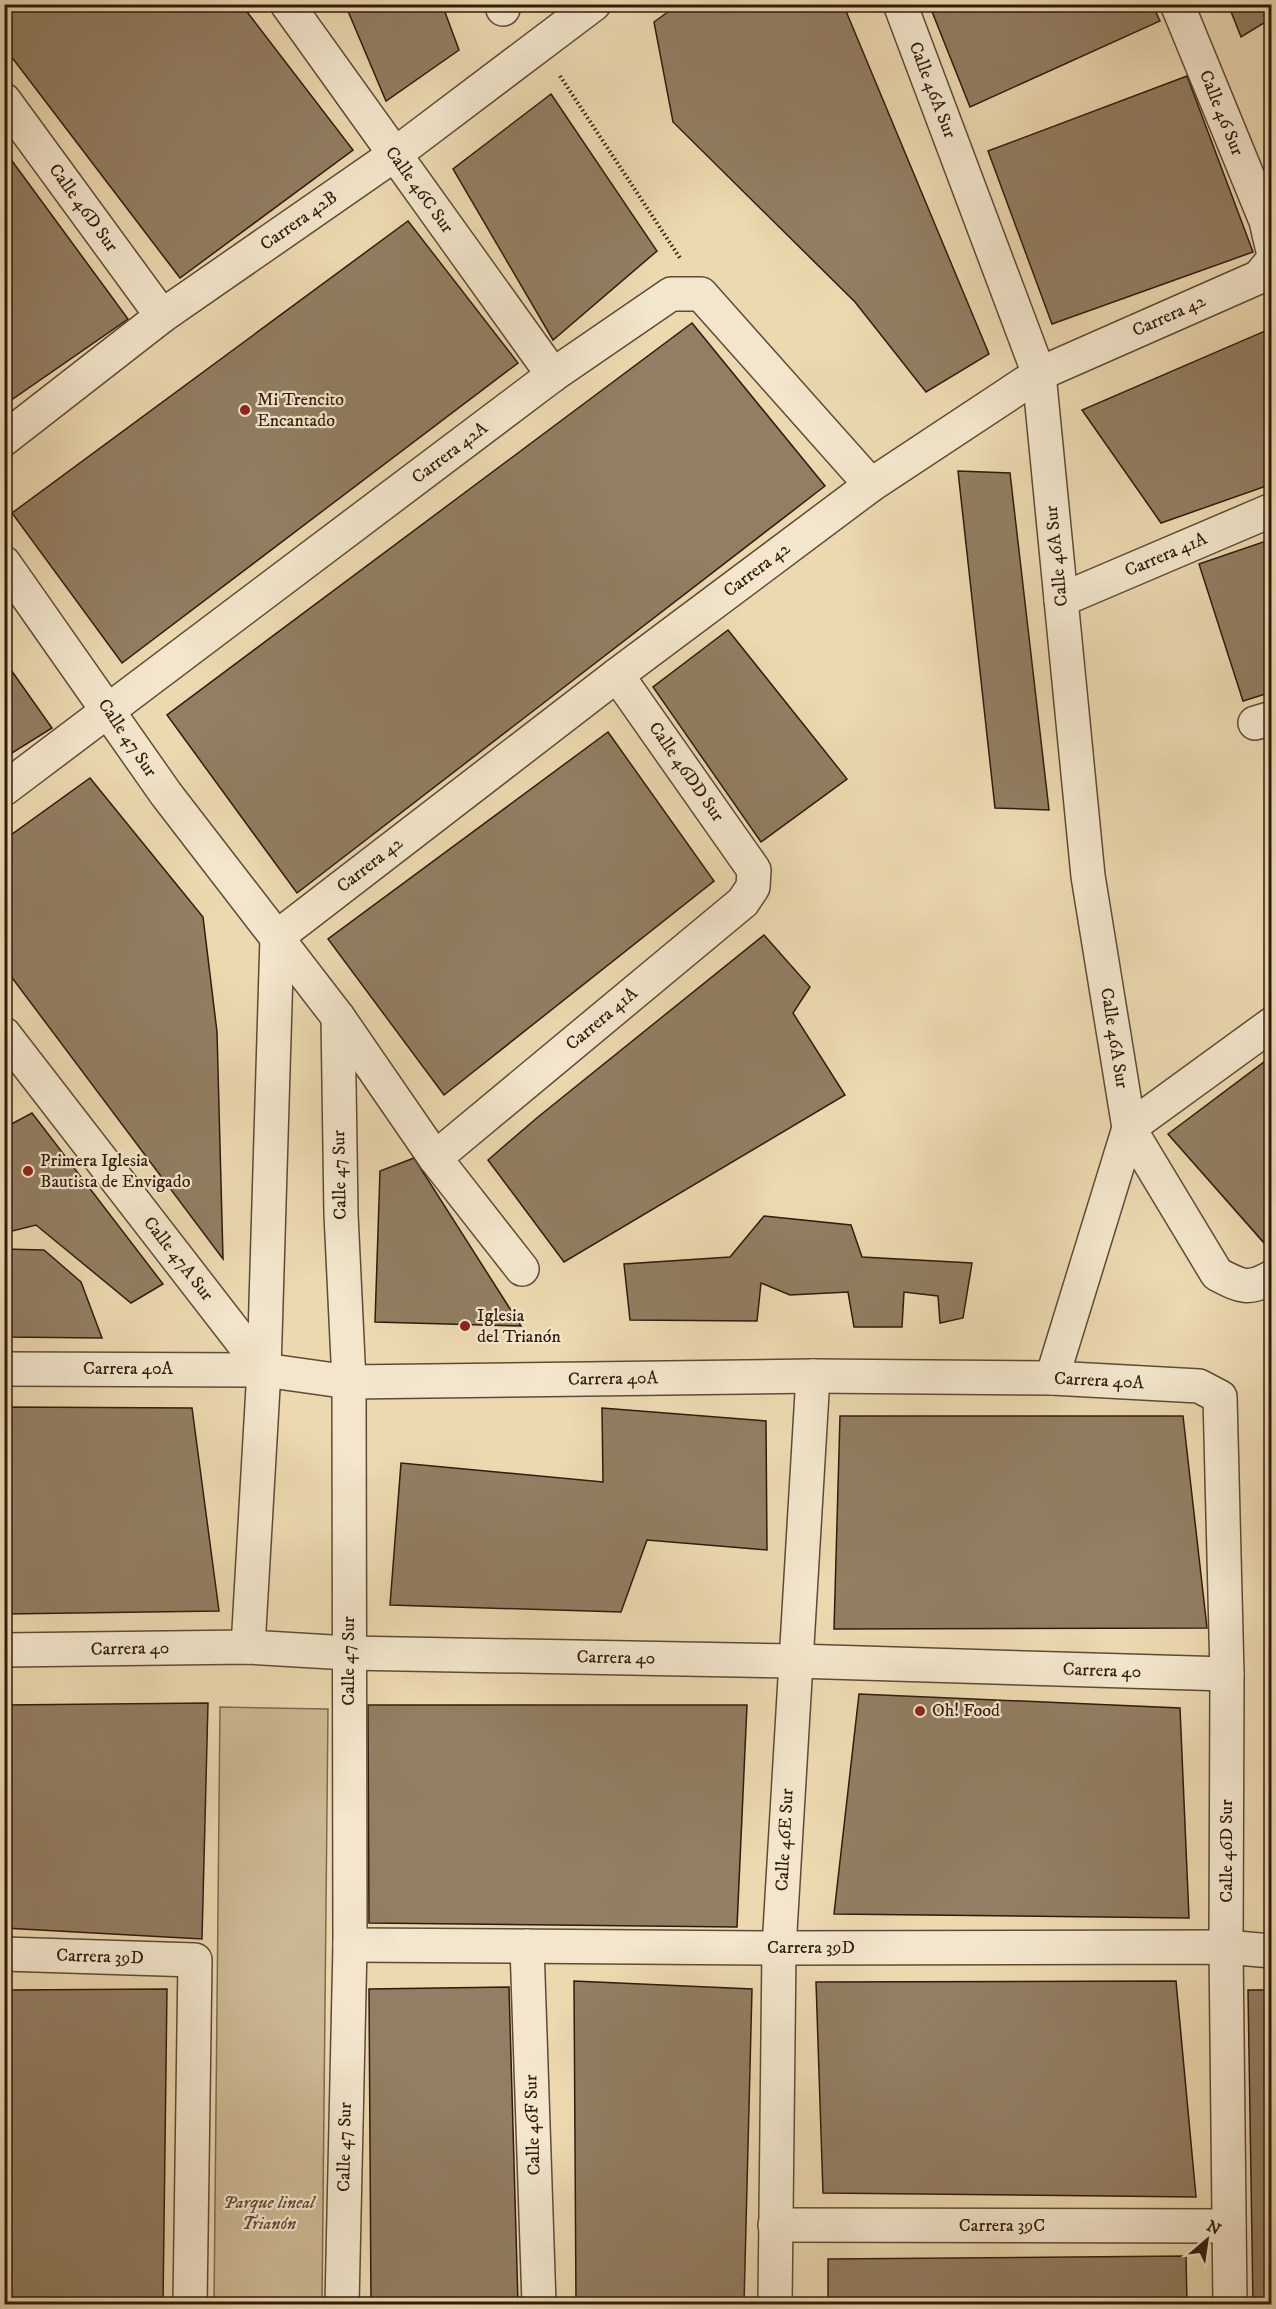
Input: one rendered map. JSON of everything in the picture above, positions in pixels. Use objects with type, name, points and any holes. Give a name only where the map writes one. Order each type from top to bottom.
[{"type":"street","name":"Calle 46C Sur","points":[[286,4],[553,375]]},
{"type":"street","name":"Carrera 42B","points":[[4,439],[162,316],[394,155],[594,4]]},
{"type":"street","name":"Calle 46A Sur","points":[[900,4],[1039,374],[1088,876],[1129,1128],[1217,1274],[1242,1287],[1260,1284],[1272,1277]]},
{"type":"street","name":"Calle 46 Sur","points":[[1177,4],[1269,234]]},
{"type":"street","name":"Calle 46D Sur","points":[[4,100],[162,316]]},
{"type":"street","name":"Carrera 42","points":[[277,937],[617,675],[871,485],[1039,374],[1259,277],[1272,261]]},
{"type":"street","name":"Carrera 42A","points":[[4,789],[553,375],[671,294],[701,294],[709,302]]},
{"type":"street","points":[[709,302],[871,485]]},
{"type":"street","name":"Carrera 41A","points":[[1061,600],[1272,510]]},
{"type":"street","name":"Calle 47 Sur","points":[[4,563],[110,711],[166,794],[338,1017],[435,1158],[522,1269]]},
{"type":"street","name":"Calle 46DD Sur","points":[[617,675],[754,870]]},
{"type":"street","name":"Carrera 41A","points":[[435,1158],[743,902],[753,887],[754,870]]},
{"type":"street","points":[[248,1647],[264,1370],[277,937]]},
{"type":"street","name":"Calle 47 Sur","points":[[338,1017],[341,1214],[349,1382],[350,1945],[342,2304]]},
{"type":"street","points":[[1129,1128],[1272,1024]]},
{"type":"street","name":"Calle 47A Sur","points":[[4,1034],[264,1370]]},
{"type":"street","name":"Calle 46A Sur","points":[[1052,1378],[1129,1128]]},
{"type":"street","name":"Carrera 40A","points":[[4,1369],[264,1370],[349,1382],[813,1376],[1052,1378],[1199,1386],[1220,1397]]},
{"type":"street","name":"Calle 46E Sur","points":[[775,2304],[779,1948],[813,1376]]},
{"type":"street","name":"Calle 46D Sur","points":[[1220,1397],[1227,1674],[1226,1947],[1230,2304]]},
{"type":"street","name":"Carrera 40","points":[[4,1650],[248,1647],[348,1653],[795,1661],[1227,1674]]},
{"type":"street","name":"Carrera 39D","points":[[350,1945],[779,1948],[1226,1947],[1272,1951]]},
{"type":"street","name":"Calle 46F Sur","points":[[526,1946],[539,2304]]},
{"type":"street","name":"Carrera 39D","points":[[4,1954],[195,1960],[190,2304]]},
{"type":"street","name":"Carrera 39C","points":[[775,2225],[1229,2226]]},
{"type":"path","points":[[539,46],[709,302]]},
{"type":"green space","name":"Parque lineal Trianón","points":[[220,1707],[328,1709],[322,2304],[214,2304]]},
{"type":"building","points":[[4,4],[241,4],[353,150],[180,278],[4,47]]},
{"type":"building","points":[[345,4],[442,4],[459,50],[386,101]]},
{"type":"building","points":[[679,4],[843,4],[989,354],[926,392],[855,302],[673,122],[654,22]]},
{"type":"building","points":[[929,4],[1152,4],[1160,21],[970,107]]},
{"type":"building","points":[[1228,4],[1272,4],[1272,18],[1241,37]]},
{"type":"building","points":[[1187,76],[1253,252],[1052,324],[988,151]]},
{"type":"building","points":[[551,94],[657,251],[553,340],[453,169]]},
{"type":"building","points":[[4,150],[128,319],[4,405]]},
{"type":"building","points":[[408,221],[518,363],[122,663],[12,513]]},
{"type":"building","points":[[692,323],[825,486],[297,893],[167,715]]},
{"type":"building","points":[[1272,328],[1272,484],[1161,523],[1082,410]]},
{"type":"building","points":[[958,471],[1010,473],[1049,810],[995,808]]},
{"type":"building","points":[[1272,539],[1272,692],[1243,701],[1199,564]]},
{"type":"building","points":[[728,630],[847,779],[761,842],[653,687]]},
{"type":"building","points":[[4,660],[52,728],[4,758]]},
{"type":"building","points":[[608,732],[714,881],[444,1095],[328,939]]},
{"type":"building","points":[[90,778],[203,917],[217,1032],[223,1259],[4,967],[4,840]]},
{"type":"building","points":[[764,935],[810,987],[793,1013],[845,1095],[564,1262],[488,1160]]},
{"type":"building","points":[[1272,1056],[1272,1252],[1168,1134]]},
{"type":"building","points":[[32,1113],[163,1284],[131,1303],[36,1225],[4,1233],[4,1128]]},
{"type":"building","points":[[414,1158],[521,1326],[375,1322],[380,1171]]},
{"type":"building","points":[[764,1216],[851,1225],[862,1257],[972,1263],[963,1318],[940,1323],[938,1296],[904,1292],[902,1327],[854,1327],[848,1292],[790,1295],[761,1283],[757,1321],[630,1320],[624,1264],[730,1257]]},
{"type":"building","points":[[4,1249],[44,1250],[81,1282],[102,1338],[4,1337]]},
{"type":"building","points":[[4,1407],[192,1408],[219,1611],[4,1614]]},
{"type":"building","points":[[602,1408],[766,1421],[767,1550],[647,1540],[621,1612],[390,1605],[401,1463],[603,1482]]},
{"type":"building","points":[[840,1416],[1183,1416],[1207,1628],[834,1629]]},
{"type":"building","points":[[859,1694],[1180,1708],[1189,1918],[834,1914]]},
{"type":"building","points":[[208,1703],[202,1939],[4,1928],[4,1705]]},
{"type":"building","points":[[368,1705],[747,1705],[737,1927],[369,1923]]},
{"type":"building","points":[[574,1981],[752,1989],[744,2304],[576,2304]]},
{"type":"building","points":[[1176,1981],[1196,2197],[823,2193],[816,1982]]},
{"type":"building","points":[[509,1987],[518,2304],[371,2304],[369,1989]]},
{"type":"building","points":[[167,1989],[163,2304],[4,2304],[4,2169],[9,1990]]},
{"type":"building","points":[[1248,1990],[1272,1990],[1272,2304],[1253,2304]]},
{"type":"building","points":[[1186,2256],[1187,2304],[828,2304],[828,2259]]},
{"type":"place","name":"Mi Trencito Encantado","points":[[245,410]]},
{"type":"place","name":"Primera Iglesia Bautista de Envigado","points":[[28,1171]]},
{"type":"place","name":"Iglesia del Trianón","points":[[465,1326]]},
{"type":"place","name":"Oh! Food","points":[[920,1711]]}]
